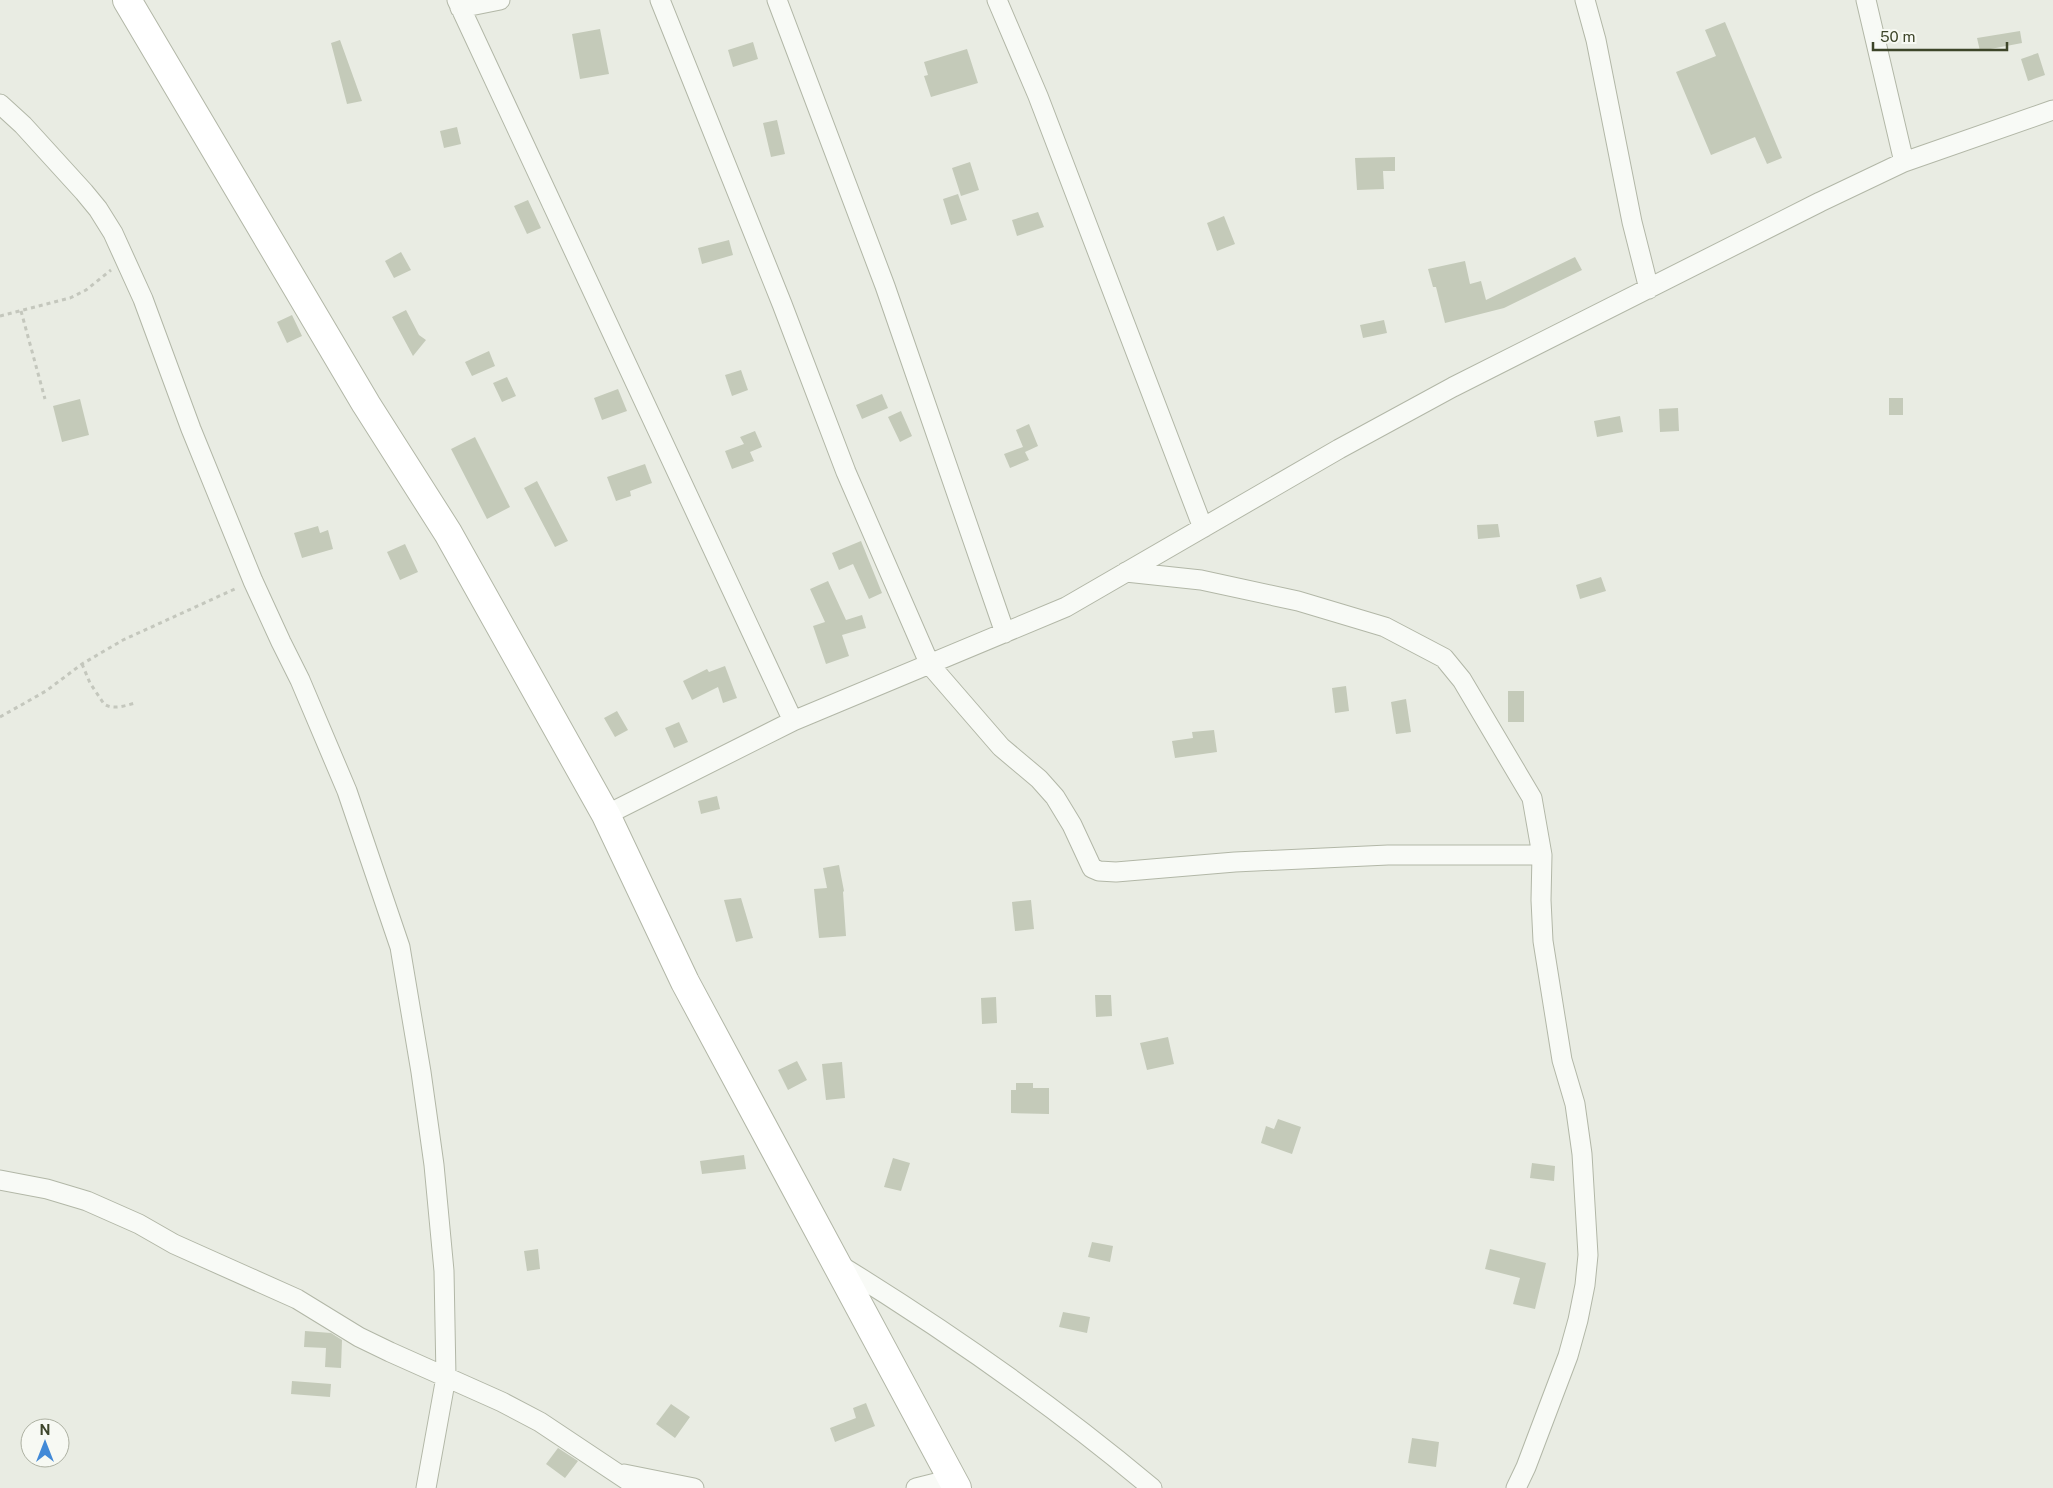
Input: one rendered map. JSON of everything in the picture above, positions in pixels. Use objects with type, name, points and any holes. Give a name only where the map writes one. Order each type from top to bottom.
[{"type":"street","points":[[126,0],[366,404],[448,533],[606,815],[685,982],[954,1484],[916,1488]]},
{"type":"street","points":[[500,0],[459,4],[793,721]]},
{"type":"street","points":[[660,0],[782,304],[846,472],[930,665],[1000,747],[1039,779],[1055,797],[1072,825],[1092,868],[1099,871],[1128,871],[1235,862],[1388,855],[1542,855]]},
{"type":"street","points":[[777,0],[885,286],[1005,633]]},
{"type":"street","points":[[997,0],[1038,96],[1203,528]]},
{"type":"street","points":[[1585,0],[1596,40],[1632,222],[1649,289]]},
{"type":"street","points":[[1866,0],[1904,162]]},
{"type":"street","points":[[0,104],[23,125],[84,192],[108,225],[125,259],[143,299],[191,428],[253,581],[300,680],[347,791],[400,947],[422,1072],[434,1165],[444,1270],[446,1377],[426,1488]]},
{"type":"street","points":[[606,815],[793,721],[1066,607],[1453,387],[1649,289],[1744,239],[1904,162],[2053,110]]},
{"type":"street","points":[[1126,572],[1201,580],[1298,601],[1384,626],[1444,658],[1462,680],[1532,798],[1542,855],[1541,900],[1543,941],[1562,1060],[1575,1104],[1579,1126],[1587,1212],[1588,1256],[1580,1311],[1568,1356],[1526,1467],[1516,1488]]},
{"type":"street","points":[[0,1180],[47,1189],[87,1201],[139,1224],[174,1244],[297,1300],[360,1337],[540,1422],[639,1488]]},
{"type":"street","points":[[835,1263],[908,1308],[1013,1381],[1152,1488]]},
{"type":"street","points":[[617,1472],[694,1488]]},
{"type":"path","points":[[0,316],[70,298],[86,290],[125,259]]},
{"type":"path","points":[[22,311],[45,399]]},
{"type":"path","points":[[0,717],[46,692],[82,664],[123,640],[253,581]]},
{"type":"path","points":[[82,664],[90,683],[104,704],[118,707],[135,703]]},
{"type":"building","points":[[1725,22],[1782,158],[1767,164],[1755,137],[1711,155],[1676,72],[1716,56],[1705,30]]},
{"type":"building","points":[[600,29],[609,74],[580,79],[572,34]]},
{"type":"building","points":[[2020,31],[2022,43],[1980,51],[1977,38]]},
{"type":"building","points":[[340,40],[362,101],[347,104],[331,43]]},
{"type":"building","points":[[753,42],[758,59],[733,67],[728,50]]},
{"type":"building","points":[[967,49],[978,83],[931,97],[924,76],[928,75],[924,62]]},
{"type":"building","points":[[2038,53],[2045,75],[2028,81],[2021,59]]},
{"type":"building","points":[[777,120],[785,154],[771,157],[763,123]]},
{"type":"building","points":[[457,127],[461,144],[444,148],[440,131]]},
{"type":"building","points":[[1395,157],[1395,171],[1383,171],[1384,189],[1357,190],[1355,158]]},
{"type":"building","points":[[970,162],[979,190],[961,196],[952,168]]},
{"type":"building","points":[[958,194],[967,220],[951,225],[943,199]]},
{"type":"building","points":[[528,200],[541,228],[527,234],[514,206]]},
{"type":"building","points":[[1038,212],[1044,227],[1017,236],[1012,220]]},
{"type":"building","points":[[1224,216],[1235,244],[1217,251],[1207,223]]},
{"type":"building","points":[[729,240],[733,255],[702,264],[698,248]]},
{"type":"building","points":[[401,252],[411,270],[394,278],[385,261]]},
{"type":"building","points":[[1575,257],[1582,270],[1504,308],[1445,323],[1436,287],[1433,287],[1428,269],[1465,261],[1470,284],[1481,281],[1486,300]]},
{"type":"building","points":[[406,310],[419,335],[426,340],[413,356],[392,317]]},
{"type":"building","points":[[292,315],[302,336],[287,343],[277,322]]},
{"type":"building","points":[[1384,320],[1387,333],[1363,338],[1360,325]]},
{"type":"building","points":[[489,351],[495,366],[472,376],[465,362]]},
{"type":"building","points":[[741,370],[748,390],[732,396],[725,375]]},
{"type":"building","points":[[507,377],[516,396],[502,402],[493,383]]},
{"type":"building","points":[[618,389],[627,411],[602,420],[594,398]]},
{"type":"building","points":[[882,394],[888,408],[862,419],[856,405]]},
{"type":"building","points":[[1889,398],[1903,398],[1903,415],[1889,415]]},
{"type":"building","points":[[80,399],[89,435],[62,442],[53,406]]},
{"type":"building","points":[[1678,408],[1679,431],[1660,432],[1659,409]]},
{"type":"building","points":[[901,411],[912,436],[900,442],[888,417]]},
{"type":"building","points":[[1620,416],[1623,432],[1597,437],[1594,421]]},
{"type":"building","points":[[1029,424],[1038,446],[1025,452],[1029,460],[1010,468],[1004,454],[1023,447],[1016,430]]},
{"type":"building","points":[[755,431],[762,447],[750,452],[754,461],[732,469],[725,451],[744,444],[740,437]]},
{"type":"building","points":[[475,437],[510,507],[487,519],[451,449]]},
{"type":"building","points":[[645,464],[652,483],[630,491],[631,496],[616,501],[607,477]]},
{"type":"building","points":[[537,481],[568,541],[555,547],[524,488]]},
{"type":"building","points":[[1498,524],[1500,537],[1478,539],[1477,525]]},
{"type":"building","points":[[318,526],[320,533],[328,530],[333,549],[302,558],[294,533]]},
{"type":"building","points":[[861,541],[882,593],[869,599],[853,564],[839,570],[832,553]]},
{"type":"building","points":[[405,544],[418,572],[400,580],[387,552]]},
{"type":"building","points":[[1601,577],[1606,591],[1580,599],[1576,585]]},
{"type":"building","points":[[828,581],[846,620],[862,615],[866,628],[842,635],[849,656],[826,664],[813,626],[825,622],[810,589]]},
{"type":"building","points":[[725,666],[737,698],[723,703],[718,687],[692,700],[683,681],[707,669],[709,672]]},
{"type":"building","points":[[1346,686],[1349,711],[1335,713],[1332,688]]},
{"type":"building","points":[[1508,691],[1524,691],[1524,722],[1508,722]]},
{"type":"building","points":[[1406,699],[1411,732],[1396,734],[1391,702]]},
{"type":"building","points":[[617,711],[628,730],[615,737],[604,718]]},
{"type":"building","points":[[679,722],[688,742],[674,748],[665,728]]},
{"type":"building","points":[[1214,730],[1217,752],[1175,758],[1172,741],[1193,738],[1192,732]]},
{"type":"building","points":[[717,796],[720,809],[701,814],[698,801]]},
{"type":"building","points":[[839,865],[844,891],[846,936],[819,938],[814,889],[827,888],[823,868]]},
{"type":"building","points":[[741,898],[753,938],[736,942],[724,900]]},
{"type":"building","points":[[1031,900],[1034,929],[1015,931],[1012,902]]},
{"type":"building","points":[[1095,995],[1111,995],[1112,1016],[1096,1017]]},
{"type":"building","points":[[996,997],[997,1023],[982,1024],[981,998]]},
{"type":"building","points":[[1168,1037],[1174,1064],[1147,1070],[1140,1043]]},
{"type":"building","points":[[797,1061],[807,1080],[788,1090],[778,1070]]},
{"type":"building","points":[[842,1062],[845,1098],[826,1100],[822,1064]]},
{"type":"building","points":[[1016,1083],[1033,1083],[1033,1088],[1049,1088],[1049,1114],[1011,1113],[1011,1090],[1016,1090]]},
{"type":"building","points":[[1278,1119],[1301,1127],[1292,1154],[1261,1143],[1266,1126],[1274,1129]]},
{"type":"building","points":[[744,1155],[746,1169],[702,1174],[700,1161]]},
{"type":"building","points":[[893,1158],[910,1163],[901,1191],[884,1187]]},
{"type":"building","points":[[1532,1163],[1555,1166],[1554,1181],[1530,1178]]},
{"type":"building","points":[[1092,1242],[1113,1246],[1110,1262],[1088,1257]]},
{"type":"building","points":[[538,1249],[540,1269],[527,1271],[524,1251]]},
{"type":"building","points":[[1490,1249],[1546,1263],[1535,1309],[1513,1304],[1520,1278],[1485,1269]]},
{"type":"building","points":[[1063,1312],[1090,1317],[1087,1333],[1059,1327]]},
{"type":"building","points":[[305,1331],[331,1333],[342,1340],[341,1368],[325,1367],[326,1348],[304,1347]]},
{"type":"building","points":[[292,1381],[331,1384],[330,1397],[291,1394]]},
{"type":"building","points":[[866,1403],[875,1426],[835,1442],[830,1428],[856,1418],[853,1408]]},
{"type":"building","points":[[671,1404],[690,1417],[675,1438],[656,1424]]},
{"type":"building","points":[[1412,1438],[1439,1442],[1436,1467],[1408,1463]]},
{"type":"building","points":[[558,1448],[578,1461],[565,1478],[546,1464]]}]
